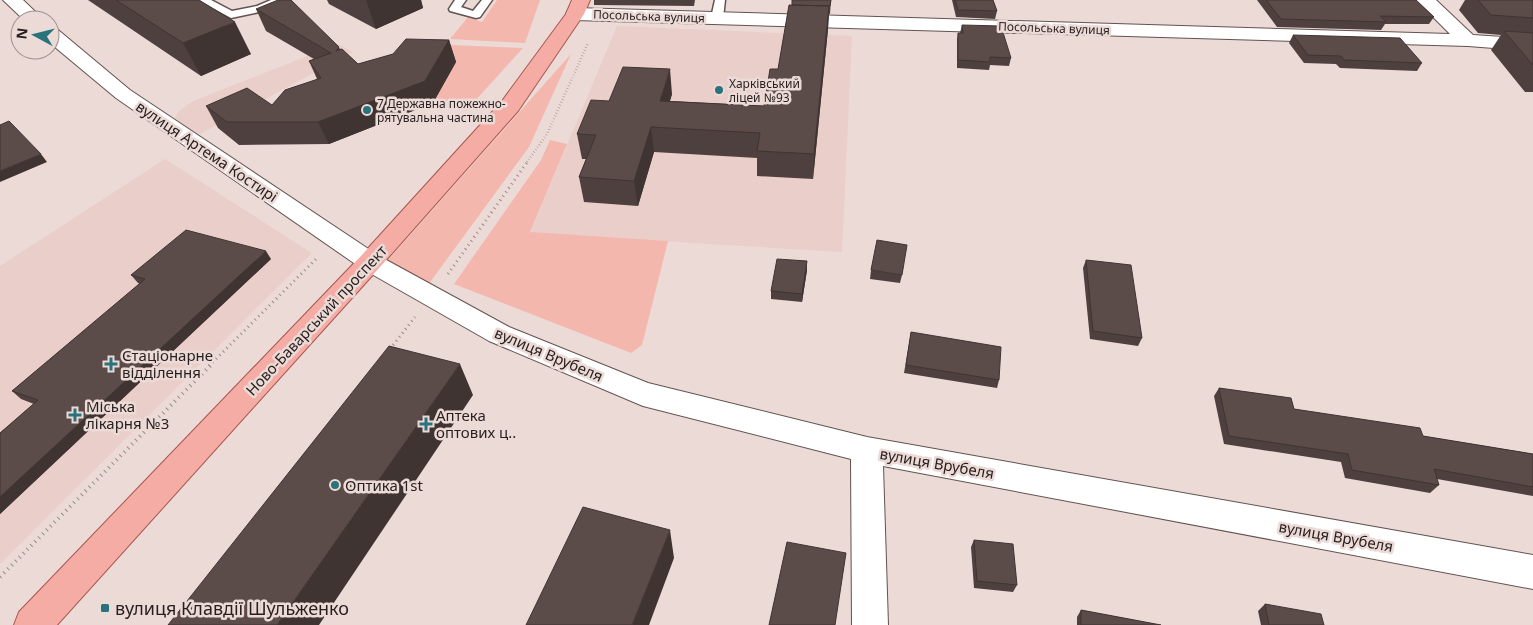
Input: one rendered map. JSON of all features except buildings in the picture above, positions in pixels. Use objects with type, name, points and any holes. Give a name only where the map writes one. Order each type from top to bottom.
[{"type":"main road","name":"Ново-Баварський проспект","points":[[32,625],[370,262],[510,106],[585,10]]},
{"type":"street","points":[[12,0],[24,10]]},
{"type":"street","points":[[1426,0],[1468,40]]},
{"type":"street","name":"Посольська вулиця","points":[[585,10],[718,9],[1468,40],[1533,45]]},
{"type":"street","name":"вулиця Артема Костирі","points":[[60,40],[123,94],[370,262]]},
{"type":"street","name":"вулиця Врубеля","points":[[370,262],[499,334],[643,394],[867,450],[1533,572]]},
{"type":"street","points":[[867,450],[870,625]]},
{"type":"lane","points":[[203,0],[231,15],[260,9],[280,0]]},
{"type":"lane","points":[[461,0],[454,9],[476,15],[487,0]]},
{"type":"path","points":[[389,350],[432,296],[547,134],[585,10]]},
{"type":"path","points":[[0,576],[337,239]]},
{"type":"shaded area","points":[[497,0],[540,0],[525,43],[450,39],[468,17],[482,22]]},
{"type":"shaded area","name":"Харківський ліцей №93","points":[[617,26],[852,36],[842,252],[530,233]]},
{"type":"shaded area","points":[[338,44],[353,52],[198,135],[175,118],[178,112],[193,101]]},
{"type":"shaded area","points":[[451,45],[523,48],[466,111],[433,103],[455,62],[414,61],[430,50]]},
{"type":"shaded area","points":[[571,54],[529,147],[428,285],[388,260]]},
{"type":"shaded area","points":[[550,140],[567,144],[530,232],[668,241],[642,345],[631,353],[454,284],[541,160]]},
{"type":"shaded area","name":"Міська лікарня №3","points":[[165,159],[312,253],[0,564],[0,266]]},
{"type":"place","name":"Харківський ліцей №93","points":[[719,90]]},
{"type":"place","name":"7 Державна пожежно- рятувальна частина","points":[[367,110]]},
{"type":"place","name":"Стаціонарне відділення","points":[[111,364]]},
{"type":"place","name":"Міська лікарня №3","points":[[75,415]]},
{"type":"place","name":"Аптека оптових ц‥","points":[[426,424]]},
{"type":"place","name":"Оптика 1st","points":[[335,485]]},
{"type":"place","name":"вулиця Клавдії Шульженко","points":[[105,608]]}]
